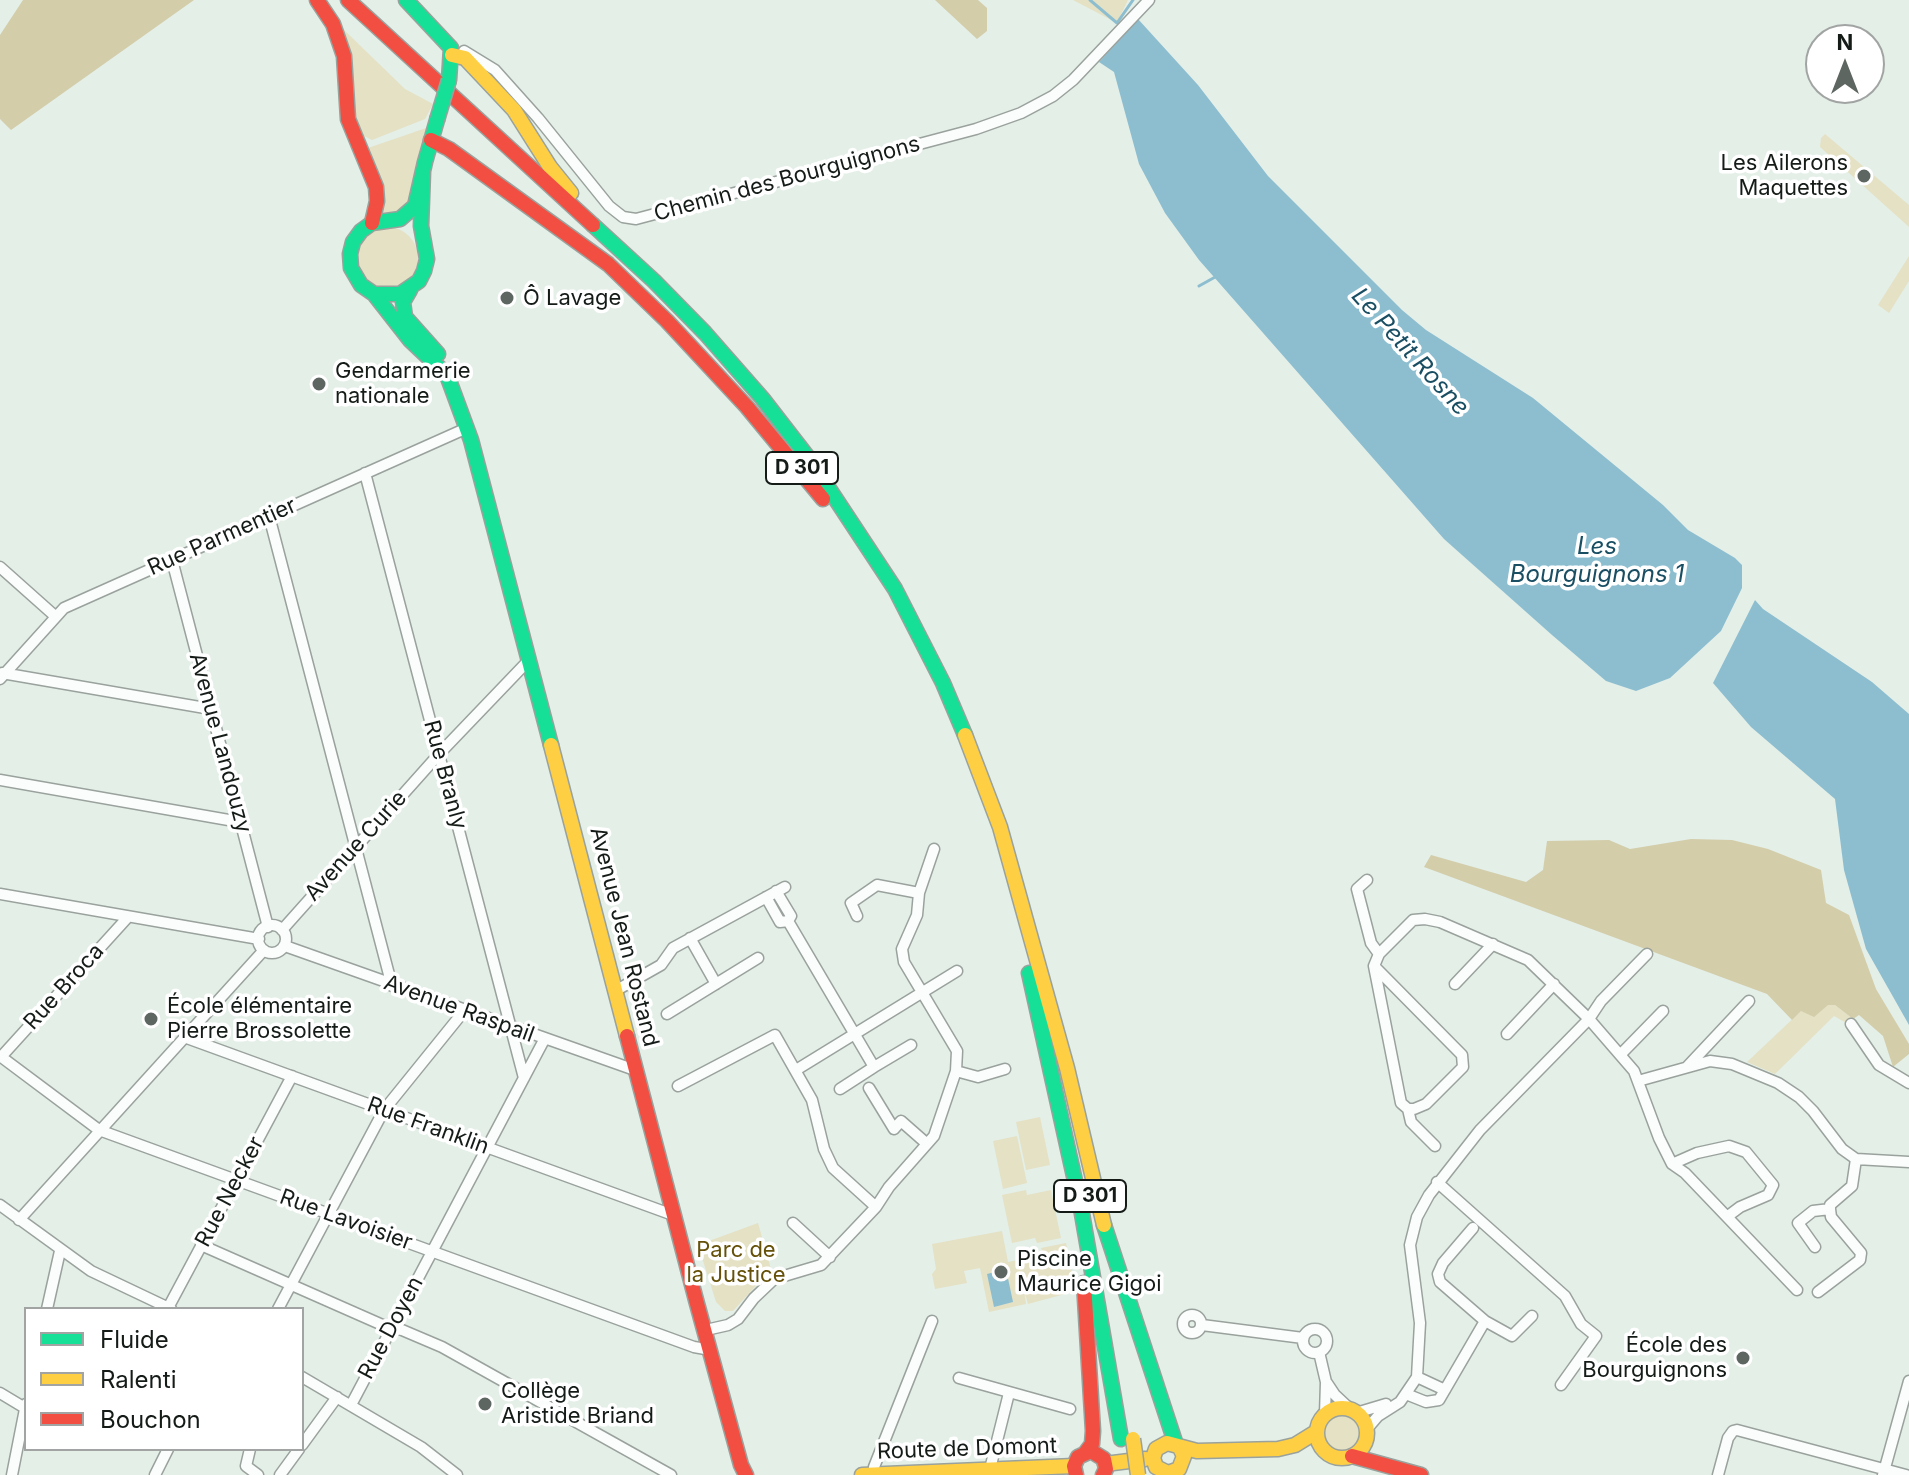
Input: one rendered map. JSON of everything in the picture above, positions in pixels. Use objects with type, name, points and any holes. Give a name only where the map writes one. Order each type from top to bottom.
[{"type":"main road","points":[[317,0],[333,24],[344,56],[348,119],[376,187],[376,210],[372,223]]},
{"type":"main road","name":"D 301","points":[[331,0],[663,306],[748,398],[823,499],[906,634],[953,734],[994,846],[1015,918],[1055,1086],[1127,1439],[1138,1475]]},
{"type":"main road","name":"D 301","points":[[348,0],[674,302],[753,387],[810,460],[879,563],[943,683],[1014,868],[1036,956],[1087,1181],[1127,1439],[1126,1475]]},
{"type":"main road","points":[[406,0],[451,52],[480,64],[514,110],[532,123],[550,167],[576,199],[580,213]]},
{"type":"main road","points":[[423,171],[421,226],[427,259],[424,271],[410,289],[392,296],[374,294],[355,277],[350,254],[353,242],[372,223],[405,216],[415,206],[423,171],[431,140],[449,80],[451,52]]},
{"type":"main road","points":[[431,140],[449,149],[608,264],[717,374],[823,499]]},
{"type":"main road","points":[[393,220],[412,227],[424,243]]},
{"type":"main road","name":"Avenue Jean Rostand","points":[[410,289],[403,302],[405,317],[450,367],[466,424],[742,1472]]},
{"type":"main road","name":"Avenue Jean Rostand","points":[[374,294],[410,340],[445,372],[466,424]]},
{"type":"main road","points":[[1036,956],[1067,1068],[1109,1246],[1184,1456],[1176,1472]]},
{"type":"main road","points":[[1055,1086],[1083,1273],[1093,1431],[1092,1444],[1078,1457],[1075,1471]]},
{"type":"main road","points":[[1153,1458],[1159,1446],[1167,1443],[1197,1451],[1278,1449],[1295,1445],[1316,1432],[1325,1414],[1335,1408],[1354,1411],[1361,1416],[1374,1452],[1391,1472]]},
{"type":"main road","points":[[1316,1432],[1323,1450]]},
{"type":"main road","points":[[1352,1456],[1358,1452],[1366,1435]]},
{"type":"main road","points":[[1153,1458],[1159,1470],[1168,1473],[1206,1460],[1274,1458],[1306,1449],[1323,1450],[1332,1456],[1352,1456],[1391,1472],[1421,1475]]},
{"type":"main road","points":[[1086,1452],[1100,1455],[1104,1469],[1153,1458]]},
{"type":"main road","name":"Route de Domont","points":[[862,1475],[990,1469],[1075,1471]]},
{"type":"street","name":"Chemin des Bourguignons","points":[[532,123],[609,206],[623,217],[642,218],[976,129],[1021,113],[1053,96],[1073,80],[1149,0]]},
{"type":"street","points":[[449,80],[459,69],[480,64]]},
{"type":"street","name":"Rue Parmentier","points":[[1,675],[64,608],[365,473],[466,424]]},
{"type":"street","name":"Rue Branly","points":[[365,473],[524,1078]]},
{"type":"street","points":[[269,516],[392,986]]},
{"type":"street","name":"Avenue Landouzy","points":[[172,560],[268,927]]},
{"type":"street","points":[[0,567],[55,616]]},
{"type":"street","name":"Avenue Curie","points":[[282,930],[439,754],[530,659]]},
{"type":"street","points":[[1,675],[211,709]]},
{"type":"street","points":[[0,780],[240,822]]},
{"type":"street","points":[[706,1330],[728,1325],[738,1319],[774,1279],[821,1265],[876,1207],[934,1136],[956,1071],[957,1051],[904,962],[902,949],[917,915],[919,893],[934,849]]},
{"type":"street","points":[[1367,880],[1357,889],[1371,943],[1379,954]]},
{"type":"street","points":[[857,916],[851,903],[877,885],[919,893]]},
{"type":"street","points":[[615,991],[661,965],[673,948],[776,892],[780,922],[788,921],[874,1067]]},
{"type":"street","points":[[0,894],[259,939]]},
{"type":"street","name":"Rue Broca","points":[[1,1056],[128,917]]},
{"type":"street","points":[[1435,1146],[1411,1122],[1408,1109],[1401,1103],[1374,966],[1379,954],[1413,920],[1425,919],[1440,922],[1528,960],[1554,984],[1621,1054],[1638,1081],[1672,1164],[1728,1216],[1797,1290]]},
{"type":"street","points":[[275,926],[282,930],[286,937],[285,946],[275,953],[264,950],[259,939],[261,931],[275,926]]},
{"type":"street","points":[[690,938],[716,984]]},
{"type":"street","points":[[1455,984],[1493,944]]},
{"type":"street","name":"Avenue Raspail","points":[[285,946],[635,1070]]},
{"type":"street","points":[[19,1220],[264,950]]},
{"type":"street","points":[[1366,1435],[1378,1416],[1400,1402],[1417,1377],[1420,1323],[1410,1245],[1417,1217],[1437,1182],[1500,1109],[1589,1019],[1601,1001],[1647,954]]},
{"type":"street","points":[[667,1014],[758,958]]},
{"type":"street","points":[[1374,966],[1462,1055],[1463,1067],[1426,1104],[1408,1109]]},
{"type":"street","points":[[796,1070],[957,971]]},
{"type":"street","points":[[1507,1034],[1554,984]]},
{"type":"street","points":[[1686,1068],[1749,1001]]},
{"type":"street","points":[[279,1307],[384,1110],[464,1011]]},
{"type":"street","points":[[1621,1054],[1663,1011]]},
{"type":"street","points":[[1851,1024],[1879,1065],[1909,1083]]},
{"type":"street","points":[[678,1086],[775,1035],[812,1100],[824,1149],[833,1168],[876,1207]]},
{"type":"street","name":"Rue Franklin","points":[[184,1037],[673,1215]]},
{"type":"street","name":"Rue Doyen","points":[[351,1405],[544,1040]]},
{"type":"street","points":[[840,1089],[911,1045]]},
{"type":"street","name":"Rue Lavoisier","points":[[1,1056],[99,1130],[694,1347],[711,1350]]},
{"type":"street","points":[[1638,1081],[1710,1061],[1732,1064],[1778,1083],[1813,1111],[1842,1149],[1856,1159],[1909,1162]]},
{"type":"street","points":[[956,1071],[978,1077],[1005,1069]]},
{"type":"street","name":"Rue Necker","points":[[170,1307],[292,1076]]},
{"type":"street","points":[[869,1088],[894,1129],[901,1121],[926,1143]]},
{"type":"street","points":[[1672,1164],[1697,1153],[1729,1146],[1746,1152],[1773,1185],[1768,1195],[1728,1216]]},
{"type":"street","points":[[1818,1292],[1860,1260],[1861,1253],[1831,1217],[1830,1209],[1830,1205],[1852,1186],[1856,1159]]},
{"type":"street","points":[[1437,1182],[1565,1296],[1581,1324],[1596,1336],[1561,1385]]},
{"type":"street","points":[[0,1205],[91,1271],[167,1307]]},
{"type":"street","points":[[1815,1247],[1798,1223],[1813,1211],[1830,1209]]},
{"type":"street","points":[[793,1223],[830,1257]]},
{"type":"street","points":[[1473,1228],[1443,1263],[1438,1274],[1440,1282],[1485,1321],[1512,1336],[1532,1316]]},
{"type":"street","points":[[201,1245],[442,1347],[671,1475]]},
{"type":"street","points":[[47,1307],[60,1251]]},
{"type":"street","points":[[874,1474],[874,1467],[932,1321]]},
{"type":"street","points":[[1406,1394],[1414,1400],[1432,1403],[1439,1400],[1485,1321]]},
{"type":"street","points":[[1202,1325],[1303,1338],[1313,1329],[1324,1332],[1327,1342],[1319,1352]]},
{"type":"street","points":[[1303,1338],[1308,1351],[1319,1352]]},
{"type":"street","points":[[1319,1352],[1326,1382],[1325,1414]]},
{"type":"street","points":[[1417,1377],[1445,1390]]},
{"type":"street","points":[[304,1378],[421,1447],[457,1475]]},
{"type":"street","points":[[959,1378],[1070,1409]]},
{"type":"street","points":[[1884,1472],[1909,1381]]},
{"type":"street","points":[[1326,1382],[1335,1395],[1354,1411],[1377,1409],[1406,1394]]},
{"type":"street","points":[[0,1393],[24,1405]]},
{"type":"street","points":[[990,1469],[1009,1393]]},
{"type":"street","points":[[304,1443],[337,1397]]},
{"type":"street","points":[[12,1475],[24,1416]]},
{"type":"street","points":[[1718,1475],[1728,1438],[1733,1431],[1741,1430],[1884,1472],[1906,1475]]},
{"type":"street","points":[[155,1475],[167,1451]]},
{"type":"street","points":[[250,1451],[246,1466],[258,1475]]},
{"type":"street","points":[[280,1475],[298,1451]]},
{"type":"green space","points":[[1073,0],[1128,0],[1117,23]]},
{"type":"green space","points":[[342,28],[405,89],[433,104],[425,119],[372,140],[364,136],[355,124]]},
{"type":"green space","points":[[429,127],[415,197],[399,214],[380,214],[368,148]]},
{"type":"green space","name":"Les Ailerons Maquettes","points":[[1825,134],[1909,205],[1909,227],[1820,147]]},
{"type":"green space","points":[[387,227],[399,229],[409,236],[416,246],[416,270],[409,280],[399,287],[387,289],[375,287],[365,280],[358,270],[356,258],[358,246],[365,236],[375,229]]},
{"type":"green space","points":[[1909,256],[1909,281],[1889,313],[1878,305]]},
{"type":"green space","points":[[1835,1005],[1853,1019],[1848,1024],[1834,1016],[1775,1074],[1747,1062],[1801,1011]]},
{"type":"green space","points":[[1040,1117],[1050,1165],[1026,1170],[1016,1122]]},
{"type":"green space","points":[[1017,1136],[1027,1183],[1003,1189],[993,1141]]},
{"type":"green space","points":[[1026,1190],[1027,1195],[1051,1190],[1061,1238],[1037,1243],[1035,1238],[1012,1243],[1002,1195]]},
{"type":"green space","name":"Parc de la Justice","points":[[758,1223],[771,1269],[733,1311],[725,1311],[716,1302],[698,1245]]},
{"type":"green space","name":"Piscine Maurice Gigoi","points":[[1002,1231],[1008,1262],[1018,1260],[1018,1256],[1042,1251],[1041,1248],[1066,1243],[1076,1291],[1028,1304],[1024,1290],[1026,1304],[989,1312],[980,1268],[964,1271],[967,1283],[935,1289],[932,1244]]},
{"type":"green space","points":[[1341,1413],[1355,1419],[1361,1433],[1355,1447],[1341,1453],[1327,1447],[1321,1433],[1327,1419]]},
{"type":"shaded area","points":[[23,0],[194,0],[11,130],[0,119],[0,35]]},
{"type":"shaded area","points":[[935,0],[978,0],[987,8],[987,31],[977,39]]},
{"type":"shaded area","points":[[1691,839],[1732,840],[1768,849],[1821,870],[1826,903],[1849,915],[1876,989],[1909,1044],[1909,1054],[1893,1067],[1883,1036],[1859,1015],[1853,1019],[1835,1005],[1828,1005],[1814,1017],[1801,1011],[1792,1020],[1767,994],[1424,867],[1431,855],[1526,882],[1543,870],[1547,841],[1609,840],[1630,849]]},
{"type":"water","name":"Les Bourguignons 1","points":[[1138,19],[1198,85],[1268,176],[1402,310],[1426,330],[1533,398],[1663,505],[1688,530],[1742,565],[1742,588],[1721,631],[1670,678],[1636,691],[1606,681],[1552,635],[1444,539],[1199,260],[1165,213],[1139,164],[1114,72],[1099,62]]},
{"type":"water","points":[[1755,600],[1763,609],[1872,682],[1909,714],[1909,1025],[1866,949],[1844,870],[1835,799],[1751,727],[1713,683]]},
{"type":"water","points":[[1006,1269],[1013,1302],[994,1307],[987,1274]]},
{"type":"waterway","name":"Le Petit Rosne","points":[[1090,0],[1117,23],[1133,0]]},
{"type":"waterway","points":[[1199,286],[1217,276]]},
{"type":"traffic: fast","points":[[406,0],[451,48],[449,80]]},
{"type":"traffic: fast","points":[[437,120],[449,80]]},
{"type":"traffic: fast","points":[[423,171],[421,226],[427,259],[424,271],[419,281],[400,294],[374,294],[361,285],[351,268],[353,242],[372,223],[400,219],[415,206],[425,162],[437,120]]},
{"type":"traffic: fast","points":[[593,225],[705,333],[762,398],[810,460],[895,589],[943,683],[965,735]]},
{"type":"traffic: fast","points":[[410,290],[403,302],[405,317],[438,354]]},
{"type":"traffic: fast","points":[[374,294],[410,340],[447,375],[471,440],[551,745]]},
{"type":"traffic: fast","points":[[1029,973],[1081,1208],[1121,1439]]},
{"type":"traffic: fast","points":[[1104,1225],[1176,1445]]},
{"type":"traffic: slow","points":[[452,55],[465,58],[514,110],[550,167],[571,193]]},
{"type":"traffic: slow","points":[[965,735],[1000,827],[1067,1068],[1104,1225]]},
{"type":"traffic: slow","points":[[551,745],[627,1036]]},
{"type":"traffic: slow","points":[[1342,1408],[1360,1415],[1367,1433],[1360,1451],[1342,1458],[1324,1451],[1317,1433],[1324,1415],[1342,1408]]},
{"type":"traffic: slow","points":[[1180,1448],[1184,1456],[1179,1469],[1168,1473],[1156,1467],[1153,1458],[1156,1449],[1167,1443],[1197,1451],[1278,1449],[1295,1445],[1316,1432]]},
{"type":"traffic: slow","points":[[1133,1439],[1138,1475]]},
{"type":"traffic: slow","points":[[1105,1464],[1145,1459]]},
{"type":"traffic: slow","points":[[862,1475],[1074,1466]]},
{"type":"traffic: jam","points":[[317,0],[333,24],[344,56],[348,119],[376,187],[377,201],[372,223]]},
{"type":"traffic: jam","points":[[348,0],[593,225]]},
{"type":"traffic: jam","points":[[431,140],[449,149],[608,264],[667,321],[747,407],[823,499]]},
{"type":"traffic: jam","points":[[627,1036],[696,1300],[746,1475]]},
{"type":"traffic: jam","points":[[1084,1283],[1093,1431],[1092,1444],[1086,1452]]},
{"type":"traffic: jam","points":[[1076,1475],[1074,1466],[1078,1457],[1091,1451],[1104,1459],[1106,1469],[1103,1475]]},
{"type":"traffic: jam","points":[[1352,1456],[1421,1475]]},
{"type":"place","name":"Les Ailerons Maquettes","points":[[1864,176]]},
{"type":"place","name":"Ô Lavage","points":[[507,298]]},
{"type":"place","name":"Gendarmerie nationale","points":[[319,384]]},
{"type":"place","name":"École élémentaire Pierre Brossolette","points":[[151,1019]]},
{"type":"place","name":"Piscine Maurice Gigoi","points":[[1001,1272]]},
{"type":"place","name":"École des Bourguignons","points":[[1743,1358]]},
{"type":"place","name":"Collège Aristide Briand","points":[[485,1404]]}]
